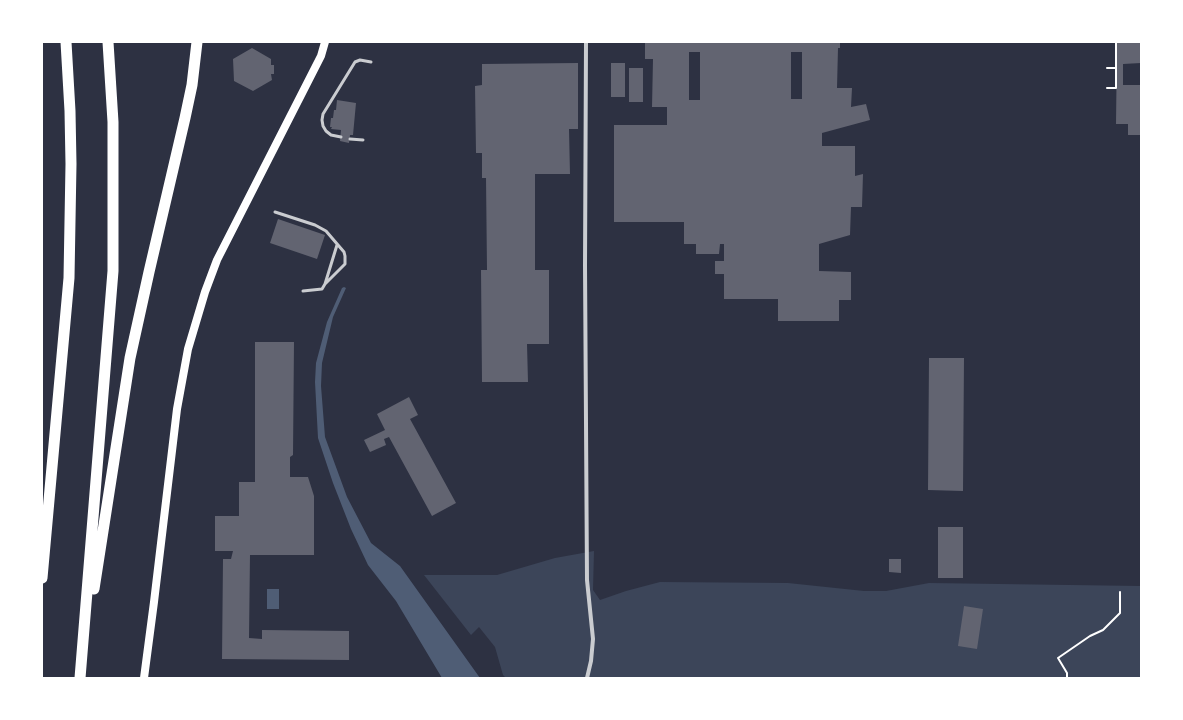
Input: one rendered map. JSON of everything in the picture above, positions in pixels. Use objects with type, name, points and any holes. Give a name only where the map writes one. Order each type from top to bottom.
[{"type":"highway","points":[[42,578],[69,278],[71,134],[66,42]]},
{"type":"highway","points":[[80,678],[113,271],[113,122],[108,42]]},
{"type":"highway","points":[[85,620],[95,588],[132,352],[149,272],[186,118],[192,85],[196,42]]},
{"type":"main road","points":[[144,678],[176,409],[188,349],[205,292],[217,260],[321,56],[325,42]]},
{"type":"street","points":[[586,42],[585,265],[587,580],[593,639],[591,661],[587,678]]},
{"type":"lane","points":[[341,137],[331,135],[326,131],[323,126],[323,114],[355,62],[360,60],[371,62]]},
{"type":"lane","points":[[350,139],[363,140]]},
{"type":"lane","points":[[275,212],[315,225],[326,231],[344,252],[344,264],[322,289],[303,291]]},
{"type":"lane","points":[[325,284],[337,244]]},
{"type":"path","points":[[1108,88],[1116,88],[1116,42]]},
{"type":"path","points":[[1107,68],[1116,68]]},
{"type":"path","points":[[1067,678],[1067,673],[1058,658],[1090,636],[1103,630],[1120,613],[1120,592]]},
{"type":"shaded area","points":[[342,288],[346,288],[333,317],[322,363],[321,386],[325,437],[347,497],[371,543],[400,566],[480,678],[442,678],[396,601],[368,565],[351,529],[333,483],[318,438],[315,382],[316,363],[327,322]]},
{"type":"shaded area","points":[[594,551],[593,590],[600,600],[660,582],[788,583],[864,591],[886,591],[929,583],[1141,586],[1141,678],[506,678],[503,675],[495,647],[479,627],[471,635],[424,575],[497,575],[555,558]]},
{"type":"shaded area","points":[[267,589],[279,589],[279,609],[267,609]]},
{"type":"building","points":[[645,42],[840,42],[840,48],[838,48],[837,88],[852,88],[851,107],[866,104],[870,120],[822,133],[822,146],[855,146],[855,176],[863,174],[862,207],[851,207],[850,235],[819,244],[819,271],[851,272],[851,300],[839,300],[839,321],[778,321],[778,299],[724,299],[724,274],[715,274],[715,261],[724,261],[724,244],[720,244],[719,254],[696,254],[696,244],[684,244],[684,222],[614,222],[614,125],[667,125],[667,107],[652,107],[653,59],[645,59]],"holes":[[[689,52],[700,52],[700,100],[689,100]],[[791,52],[802,52],[802,99],[791,99]]]},
{"type":"building","points":[[1117,42],[1141,42],[1141,63],[1123,64],[1123,85],[1141,85],[1141,135],[1128,135],[1128,124],[1116,124]]},
{"type":"building","points":[[252,48],[271,59],[271,65],[274,65],[274,74],[271,74],[272,80],[253,91],[234,81],[233,59]]},
{"type":"building","points":[[578,63],[578,129],[569,129],[570,174],[535,174],[535,270],[549,270],[549,344],[527,344],[528,382],[482,382],[481,270],[487,270],[486,178],[482,178],[482,153],[476,153],[475,86],[482,85],[482,64]]},
{"type":"building","points":[[611,63],[625,63],[625,97],[611,97]]},
{"type":"building","points":[[629,68],[643,68],[643,102],[629,102]]},
{"type":"building","points":[[337,100],[356,103],[353,135],[350,135],[349,143],[340,141],[341,130],[331,129],[332,127],[330,127],[331,118],[333,118],[334,110],[336,110]]},
{"type":"building","points":[[278,219],[325,235],[317,259],[270,243]]},
{"type":"building","points":[[255,342],[294,342],[293,455],[290,457],[290,477],[308,477],[314,496],[314,555],[250,555],[249,638],[262,639],[262,630],[349,631],[349,660],[222,659],[223,559],[231,559],[233,551],[215,551],[215,516],[239,516],[239,482],[255,482]]},
{"type":"building","points":[[929,358],[964,358],[963,491],[928,490]]},
{"type":"building","points":[[409,397],[418,415],[410,419],[456,503],[432,516],[389,437],[384,439],[386,445],[370,452],[364,440],[385,430],[377,414]]},
{"type":"building","points":[[938,527],[963,527],[963,578],[938,578]]},
{"type":"building","points":[[889,559],[901,559],[901,573],[889,572]]},
{"type":"building","points":[[964,606],[983,609],[977,649],[958,646]]}]
